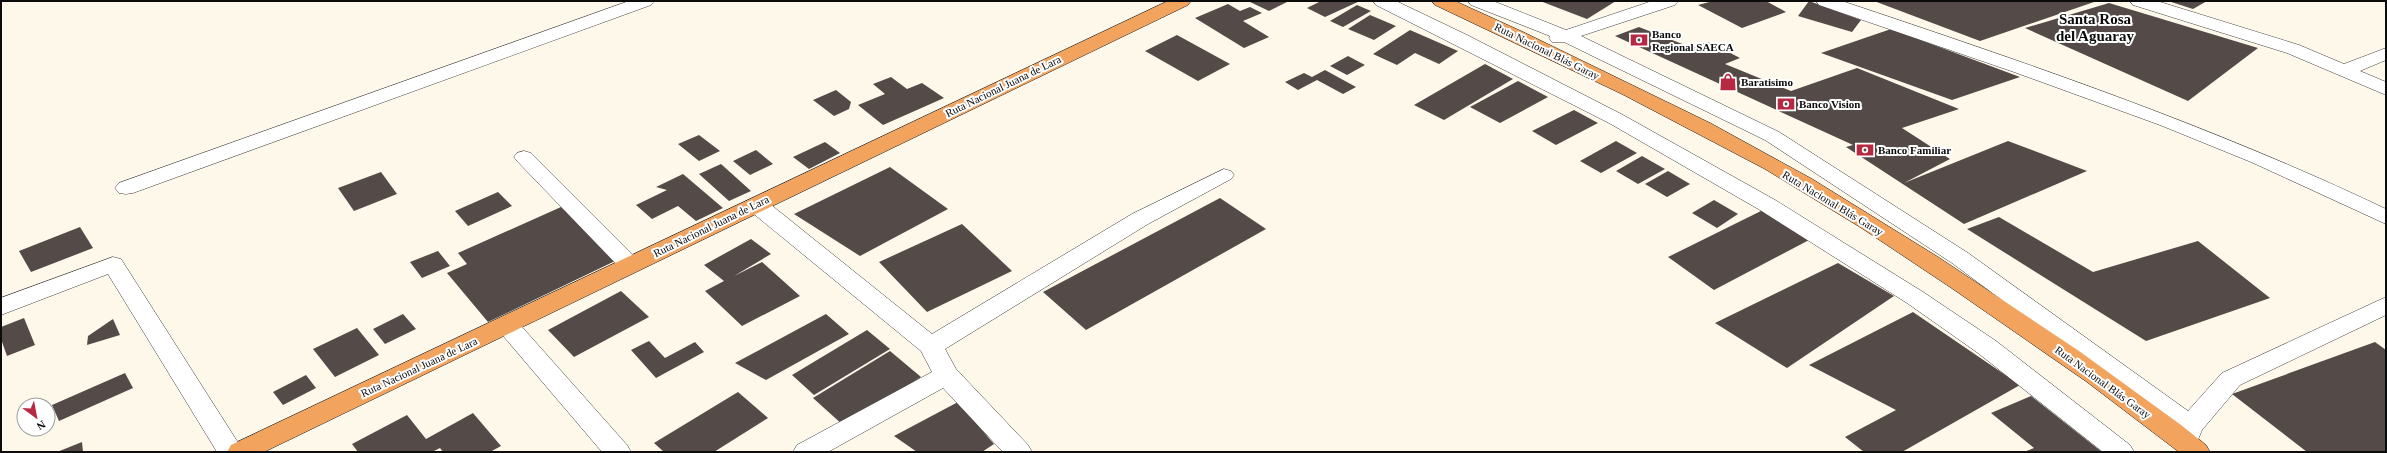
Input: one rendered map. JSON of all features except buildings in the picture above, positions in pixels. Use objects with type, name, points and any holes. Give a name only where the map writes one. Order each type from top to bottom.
[{"type":"highway","name":"Ruta Nacional Juana de Lara","points":[[240,452],[1182,1]]},
{"type":"highway","name":"Ruta Nacional Blás Garay","points":[[1441,1],[1537,46],[1742,148],[1852,212],[1947,273],[2191,440]]},
{"type":"street","points":[[126,188],[644,1]]},
{"type":"street","points":[[1382,1],[1608,114],[1720,177],[1838,248],[1988,348],[2121,452]]},
{"type":"street","points":[[1477,1],[1566,36],[1772,136],[1960,258],[2191,440],[2231,379],[2386,305]]},
{"type":"street","points":[[1537,46],[1669,1]]},
{"type":"street","points":[[1825,1],[1963,48],[2215,140],[2303,177],[2386,217]]},
{"type":"street","points":[[2139,1],[2293,49],[2345,70],[2386,89]]},
{"type":"street","points":[[2345,70],[2386,54]]},
{"type":"street","points":[[524,157],[630,265]]},
{"type":"street","points":[[931,346],[1140,219],[1224,174]]},
{"type":"street","points":[[756,204],[931,346],[946,375],[1019,452]]},
{"type":"street","points":[[1,308],[113,264],[231,452]]},
{"type":"street","points":[[507,325],[618,452]]},
{"type":"street","points":[[806,452],[946,375]]},
{"type":"place","name":"Banco Regional SAECA","points":[[1639,40]]},
{"type":"place","name":"Baratisimo","points":[[1728,82]]},
{"type":"place","name":"Banco Vision","points":[[1786,104]]},
{"type":"place","name":"Banco Familiar","points":[[1865,150]]},
{"type":"district","name":"Santa Rosa del Aguaray","points":[[2095,28]]}]
